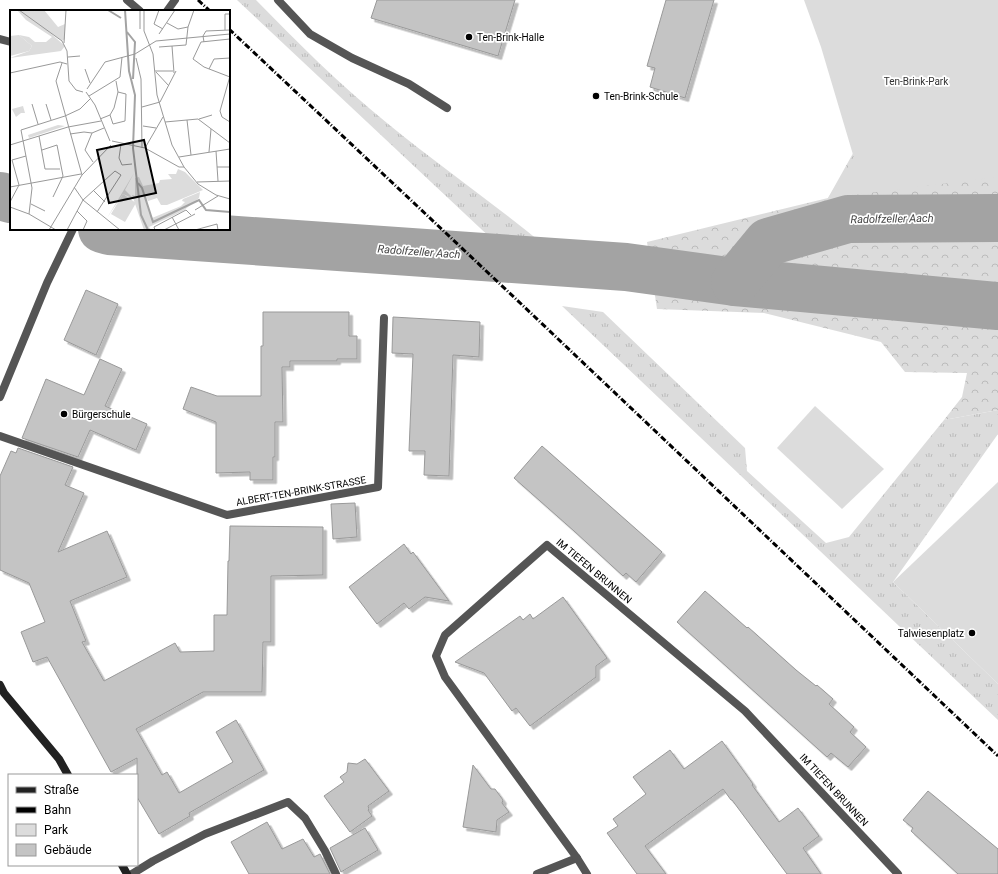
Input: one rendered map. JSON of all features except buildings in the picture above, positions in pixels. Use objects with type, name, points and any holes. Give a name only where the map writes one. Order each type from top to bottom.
[{"type":"main road","points":[[0,685],[2,692],[59,760],[67,774]]},
{"type":"street","points":[[127,0],[139,10]]},
{"type":"street","points":[[168,10],[175,0]]},
{"type":"street","points":[[278,0],[310,34],[352,58],[409,84],[447,108]]},
{"type":"street","points":[[0,39],[10,42]]},
{"type":"street","points":[[0,397],[47,283],[71,232]]},
{"type":"street","name":"ALBERT-TEN-BRINK-STRASSE","points":[[0,436],[227,514],[378,487],[384,318]]},
{"type":"street","name":"IM TIEFEN BRUNNEN","points":[[587,874],[577,858],[445,677],[436,656],[445,635],[547,545],[745,711],[898,874]]},
{"type":"street","points":[[132,874],[152,861],[205,834],[288,802],[305,818],[325,851],[336,874]]},
{"type":"street","points":[[537,874],[577,858]]},
{"type":"green space","points":[[237,0],[256,0],[320,63],[370,109],[406,139],[543,244],[496,243]]},
{"type":"green space","name":"Ten-Brink-Park","points":[[804,0],[998,0],[998,177],[828,198],[854,158],[821,47]]},
{"type":"green space","points":[[884,98],[998,129],[998,410],[944,420],[962,397],[967,373],[905,372],[881,342],[764,313],[657,309],[647,242],[828,198]]},
{"type":"green space","points":[[562,306],[603,312],[745,448],[747,471],[826,543],[849,537],[944,420],[998,410],[998,434],[893,582],[998,684],[998,720]]},
{"type":"green space","points":[[815,406],[884,469],[842,509],[777,448]]},
{"type":"green space","name":"Talwiesenplatz","points":[[998,482],[998,684],[893,582]]},
{"type":"waterway","name":"Radolfzeller Aach","points":[[0,196],[10,199]]},
{"type":"waterway","name":"Radolfzeller Aach","points":[[735,282],[768,242],[848,219],[998,218]]},
{"type":"waterway","name":"Radolfzeller Aach","points":[[106,230],[626,267],[735,282],[998,306]]},
{"type":"railway","points":[[198,0],[209,10]]},
{"type":"railway","points":[[230,30],[998,756]]},
{"type":"place","name":"Ten-Brink-Halle","points":[[469,37]]},
{"type":"place","name":"Ten-Brink-Schule","points":[[596,96]]},
{"type":"place","name":"Bürgerschule","points":[[64,414]]},
{"type":"place","name":"Talwiesenplatz","points":[[972,633]]}]
